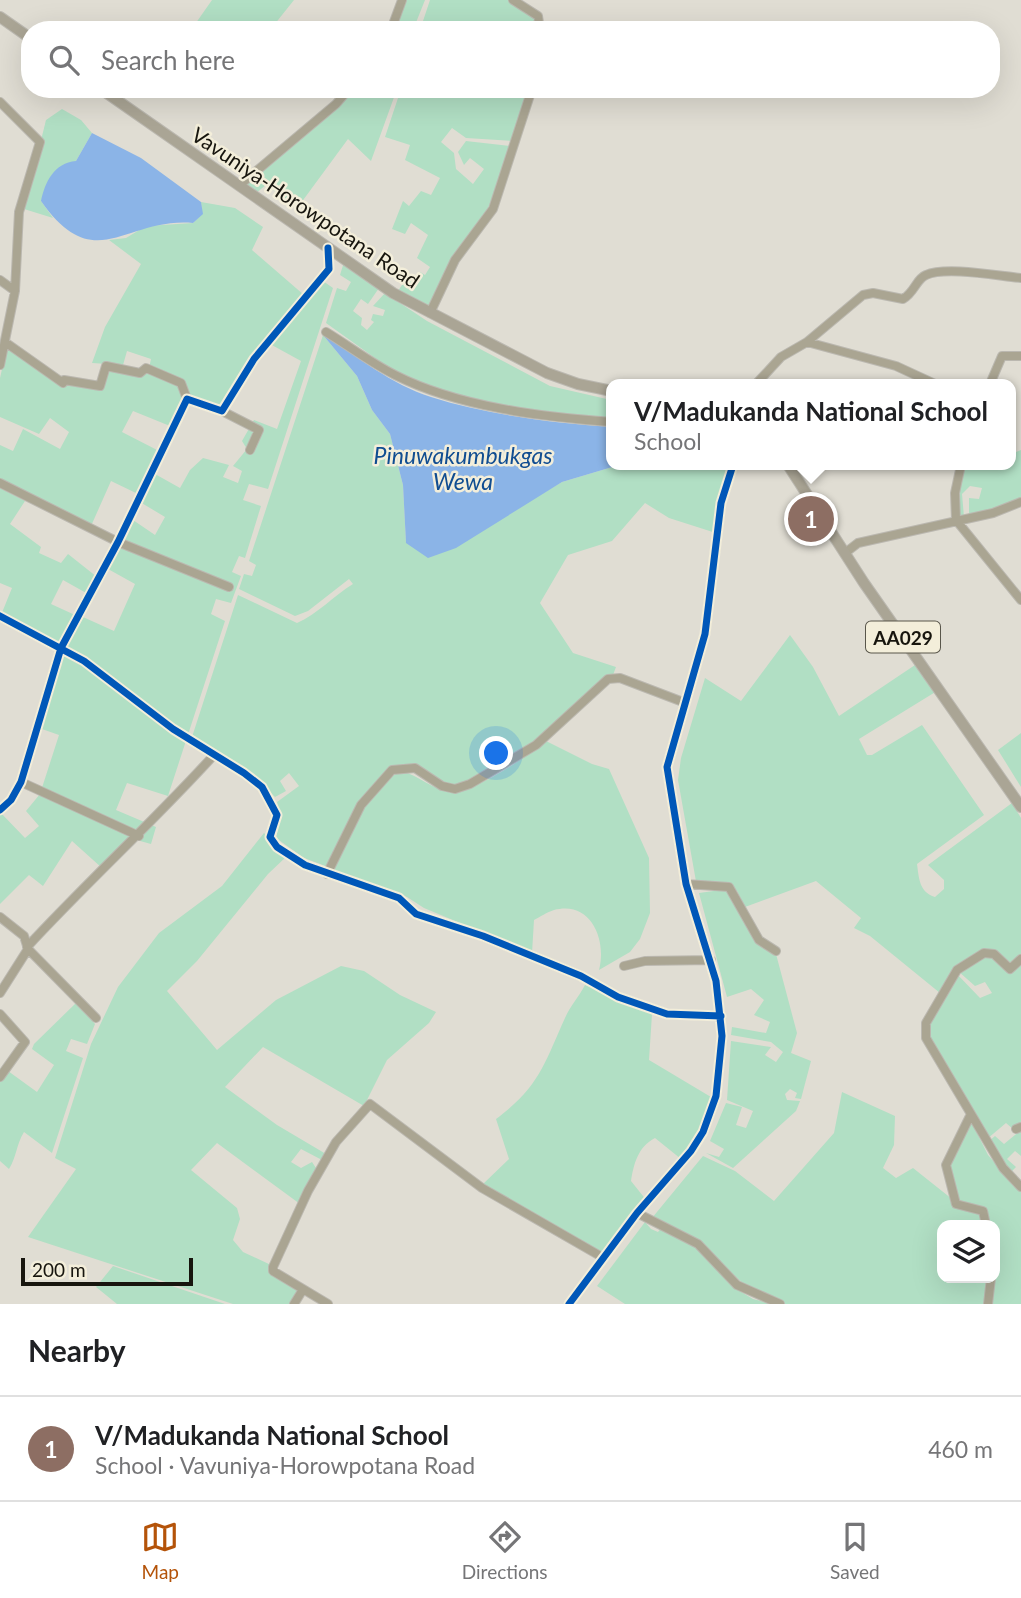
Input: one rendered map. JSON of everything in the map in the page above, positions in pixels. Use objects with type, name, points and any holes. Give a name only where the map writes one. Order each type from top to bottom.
[{"type":"highway","points":[[0,17],[21,32]]},
{"type":"highway","name":"Vavuniya-Horowpotana Road","points":[[115,98],[393,293],[547,373],[606,390]]},
{"type":"highway","name":"AA029","points":[[791,470],[845,553],[1021,807]]},
{"type":"street","points":[[394,21],[402,0]]},
{"type":"street","points":[[513,0],[538,16],[539,21]]},
{"type":"street","points":[[241,184],[341,98]]},
{"type":"street","points":[[430,313],[455,260],[493,209],[529,98]]},
{"type":"street","points":[[0,102],[40,142],[19,212],[15,290],[0,365]]},
{"type":"street","points":[[222,411],[254,359],[329,269],[328,248]]},
{"type":"street","points":[[761,379],[781,358],[807,342],[863,295],[873,293],[903,299],[913,293],[919,280],[927,274],[947,272],[1021,278]]},
{"type":"street","points":[[0,280],[15,290]]},
{"type":"street","points":[[326,332],[394,375],[433,391],[551,418],[606,422]]},
{"type":"street","points":[[0,810],[11,800],[21,782],[61,648],[118,542],[187,399],[181,383],[146,368],[140,373],[106,366],[100,386],[64,380],[63,383],[5,342]]},
{"type":"street","points":[[807,342],[896,366],[924,379]]},
{"type":"street","points":[[992,379],[1002,356],[1021,356]]},
{"type":"street","points":[[187,399],[222,411],[259,430],[250,450]]},
{"type":"street","points":[[569,1304],[637,1213],[691,1151],[711,1114],[716,1096],[721,1016],[711,960],[686,884],[667,780],[670,747],[705,634],[721,503],[731,470]]},
{"type":"street","points":[[960,470],[955,493],[956,520],[1021,600]]},
{"type":"street","points":[[0,483],[118,542],[229,587]]},
{"type":"street","points":[[845,553],[858,543],[993,513],[1021,502]]},
{"type":"street","points":[[0,616],[61,648],[262,787],[277,815],[270,837],[277,846],[305,865],[399,898],[415,914],[473,933],[581,975],[618,997],[667,1014],[721,1016]]},
{"type":"street","points":[[327,874],[361,805],[392,770],[415,768],[442,786],[455,789],[470,784],[536,745],[608,679],[620,678],[683,702]]},
{"type":"street","points":[[0,993],[27,948],[68,903],[139,836],[213,755]]},
{"type":"street","points":[[21,782],[139,836]]},
{"type":"street","points":[[686,884],[729,887],[759,940],[776,951]]},
{"type":"street","points":[[0,917],[24,936],[27,948],[96,1018]]},
{"type":"street","points":[[1021,959],[1010,969],[994,954],[984,953],[957,970],[926,1023],[926,1038],[932,1052],[1003,1168],[1021,1187]]},
{"type":"street","points":[[624,966],[645,961],[711,960]]},
{"type":"street","points":[[0,1014],[25,1042],[0,1077]]},
{"type":"street","points":[[328,1304],[302,1291],[273,1271],[272,1267],[308,1191],[336,1142],[370,1104],[482,1188],[519,1212],[602,1257]]},
{"type":"street","points":[[970,1116],[946,1165],[956,1204],[983,1211],[985,1220]]},
{"type":"street","points":[[637,1213],[698,1244],[737,1286],[780,1304]]},
{"type":"street","points":[[988,1304],[990,1283]]},
{"type":"street","points":[[294,1304],[302,1291]]},
{"type":"green space","points":[[212,0],[294,0],[277,21],[197,21]]},
{"type":"green space","points":[[405,0],[425,0],[417,21],[398,21]]},
{"type":"green space","points":[[430,0],[512,0],[536,21],[423,21]]},
{"type":"green space","points":[[342,98],[394,98],[371,161],[348,139],[298,207],[266,185],[256,193],[244,183]]},
{"type":"green space","points":[[398,98],[526,98],[512,141],[466,138],[452,128],[441,142],[454,153],[456,169],[473,184],[484,169],[470,158],[464,165],[458,152],[466,141],[511,146],[489,206],[474,233],[452,259],[428,308],[398,291],[406,279],[414,282],[420,272],[425,275],[430,267],[417,258],[428,235],[411,223],[405,234],[392,229],[403,201],[409,206],[421,191],[431,195],[440,178],[405,160],[410,145],[385,137]]},
{"type":"green space","points":[[62,109],[81,120],[92,133],[76,161],[41,201],[53,218],[24,209],[46,120]]},
{"type":"green space","points":[[201,202],[235,208],[263,227],[252,250],[304,295],[323,281],[333,288],[268,489],[249,484],[243,500],[261,506],[245,558],[239,556],[232,572],[241,576],[231,603],[216,599],[211,614],[225,621],[168,796],[127,783],[116,810],[156,827],[151,844],[133,839],[102,868],[72,841],[43,886],[29,875],[0,904],[0,812],[25,838],[39,826],[26,811],[40,794],[59,735],[39,728],[65,646],[83,617],[114,631],[135,584],[108,569],[133,520],[155,535],[165,517],[140,502],[155,474],[180,488],[190,470],[203,458],[229,465],[223,477],[238,483],[242,471],[233,466],[247,449],[242,441],[254,420],[277,429],[301,361],[270,344],[227,408],[187,395],[170,426],[133,411],[122,432],[159,451],[138,494],[111,481],[91,526],[0,480],[0,445],[13,451],[23,429],[60,449],[69,432],[50,418],[39,434],[0,417],[0,378],[7,347],[64,387],[66,382],[102,389],[109,368],[140,377],[148,373],[151,359],[127,351],[123,365],[92,363],[105,327],[141,264],[109,240],[126,238],[146,226],[193,223],[202,214]]},
{"type":"green space","points":[[344,262],[379,288],[368,304],[361,299],[353,311],[362,318],[361,325],[367,330],[374,322],[371,320],[373,314],[383,316],[385,310],[373,306],[385,293],[427,321],[550,386],[606,399],[606,420],[552,416],[434,389],[396,373],[326,323],[337,288],[346,291],[351,282],[340,275]]},
{"type":"green space","points":[[323,335],[357,376],[372,410],[390,434],[403,485],[406,543],[509,513],[562,482],[606,469],[736,470],[724,500],[719,534],[669,518],[645,503],[612,541],[568,555],[540,603],[573,653],[616,667],[613,675],[535,744],[468,783],[445,785],[422,770],[391,768],[360,802],[328,867],[304,858],[276,838],[281,816],[277,802],[299,786],[289,773],[280,781],[286,791],[275,797],[248,770],[192,737],[238,595],[297,623],[353,584],[349,579],[308,611],[295,616],[239,589],[244,574],[252,576],[256,565],[249,561]]},
{"type":"green space","points":[[1021,450],[1021,500],[996,510],[969,515],[969,498],[979,499],[982,488],[970,486],[962,494],[964,517],[956,519],[957,488],[962,470],[1016,470],[1016,452]]},
{"type":"green space","points":[[0,488],[25,501],[10,524],[41,547],[39,553],[61,563],[68,554],[97,577],[88,594],[63,580],[51,604],[75,615],[58,645],[1,615],[12,588],[0,583]]},
{"type":"green space","points":[[790,635],[813,667],[839,716],[918,663],[937,691],[859,739],[867,755],[872,755],[922,725],[984,815],[917,864],[921,884],[926,892],[935,897],[944,889],[944,880],[928,865],[1012,803],[1021,818],[1021,954],[1009,964],[989,949],[980,952],[960,966],[940,993],[870,936],[854,928],[861,918],[816,881],[745,907],[737,891],[728,884],[697,887],[678,780],[681,758],[705,678],[741,701]]},
{"type":"green space","points":[[1021,733],[1021,787],[998,750]]},
{"type":"green space","points":[[544,740],[592,764],[609,769],[649,858],[650,913],[640,939],[630,952],[599,970],[601,947],[593,925],[578,911],[567,908],[551,911],[534,920],[532,953],[424,908],[407,897],[331,871],[368,801],[389,779],[402,771],[442,790],[457,792],[484,782]]},
{"type":"green space","points":[[264,833],[287,856],[268,874],[197,961],[167,991],[217,1050],[276,1000],[341,966],[364,971],[400,995],[436,1012],[429,1023],[387,1060],[364,1106],[263,1047],[225,1087],[277,1125],[326,1154],[322,1160],[301,1149],[291,1162],[301,1168],[312,1162],[318,1171],[300,1204],[217,1143],[191,1170],[237,1208],[240,1219],[233,1240],[243,1252],[271,1265],[300,1291],[292,1304],[233,1304],[28,1237],[76,1169],[55,1158],[91,1044],[118,987],[159,933],[222,886]]},
{"type":"green space","points":[[728,889],[758,941],[776,954],[797,1033],[791,1053],[811,1061],[801,1099],[795,1098],[797,1093],[790,1089],[785,1094],[787,1100],[800,1101],[796,1111],[733,1168],[706,1153],[719,1157],[724,1149],[710,1141],[726,1103],[742,1107],[736,1125],[746,1128],[753,1111],[727,1100],[731,1041],[771,1047],[765,1055],[776,1062],[783,1052],[771,1042],[731,1035],[732,1027],[766,1033],[770,1022],[754,1015],[764,1000],[751,989],[727,997],[699,893]]},
{"type":"green space","points":[[985,955],[993,956],[1012,972],[1021,964],[1021,1124],[1013,1129],[1006,1123],[987,1139],[929,1039],[929,1023],[956,973],[980,998],[992,993],[985,982],[975,986],[958,971]]},
{"type":"green space","points":[[585,985],[652,1014],[649,1060],[716,1100],[709,1130],[686,1163],[655,1138],[644,1146],[635,1162],[631,1181],[647,1201],[606,1257],[483,1184],[509,1159],[496,1119],[532,1085],[567,1014]]},
{"type":"green space","points":[[77,1002],[95,1024],[87,1044],[71,1039],[66,1051],[83,1058],[52,1153],[24,1132],[9,1169],[0,1161],[0,1082],[8,1071],[37,1092],[54,1065],[32,1049],[34,1044]]},
{"type":"green space","points":[[842,1092],[895,1116],[894,1145],[883,1168],[896,1178],[913,1168],[952,1199],[981,1213],[983,1220],[937,1220],[937,1283],[987,1283],[984,1304],[782,1304],[778,1298],[747,1287],[710,1253],[661,1220],[652,1218],[703,1156],[735,1171],[774,1201],[834,1133]]},
{"type":"green space","points":[[971,1121],[988,1155],[1021,1192],[1021,1304],[991,1304],[994,1283],[1000,1283],[1000,1220],[988,1220],[985,1208],[959,1202],[950,1165]]},
{"type":"green space","points":[[1021,1130],[1021,1156],[1015,1151],[1007,1159],[1016,1167],[1010,1173],[988,1142],[995,1136],[1004,1144]]},
{"type":"green space","points":[[645,1222],[651,1229],[658,1232],[662,1227],[698,1245],[733,1287],[753,1299],[773,1304],[625,1304],[597,1286]]},
{"type":"green space","points":[[113,1266],[225,1304],[117,1304],[96,1287]]},
{"type":"water","points":[[92,133],[141,158],[201,202],[203,214],[193,223],[169,223],[112,239],[95,240],[78,236],[60,224],[41,201],[45,187],[56,170],[76,161]]},
{"type":"water","name":"Pinuwakumbukgas Wewa","points":[[323,335],[389,378],[431,397],[520,417],[606,427],[606,469],[562,482],[456,548],[428,558],[406,543],[403,485],[390,434],[372,410],[357,376]]},
{"type":"cycle path","points":[[0,810],[11,800],[21,782],[61,648],[118,542],[187,399],[222,411],[254,359],[329,269],[328,248]]},
{"type":"cycle path","points":[[569,1304],[637,1213],[691,1151],[703,1132],[716,1096],[722,1036],[716,981],[686,884],[667,767],[705,634],[721,503],[731,470]]},
{"type":"cycle path","points":[[0,616],[84,661],[173,729],[262,787],[277,815],[270,837],[277,847],[305,865],[399,898],[416,914],[483,936],[581,976],[618,997],[667,1014],[721,1016]]},
{"type":"place","name":"V/Madukanda National School","points":[[811,519]]}]
